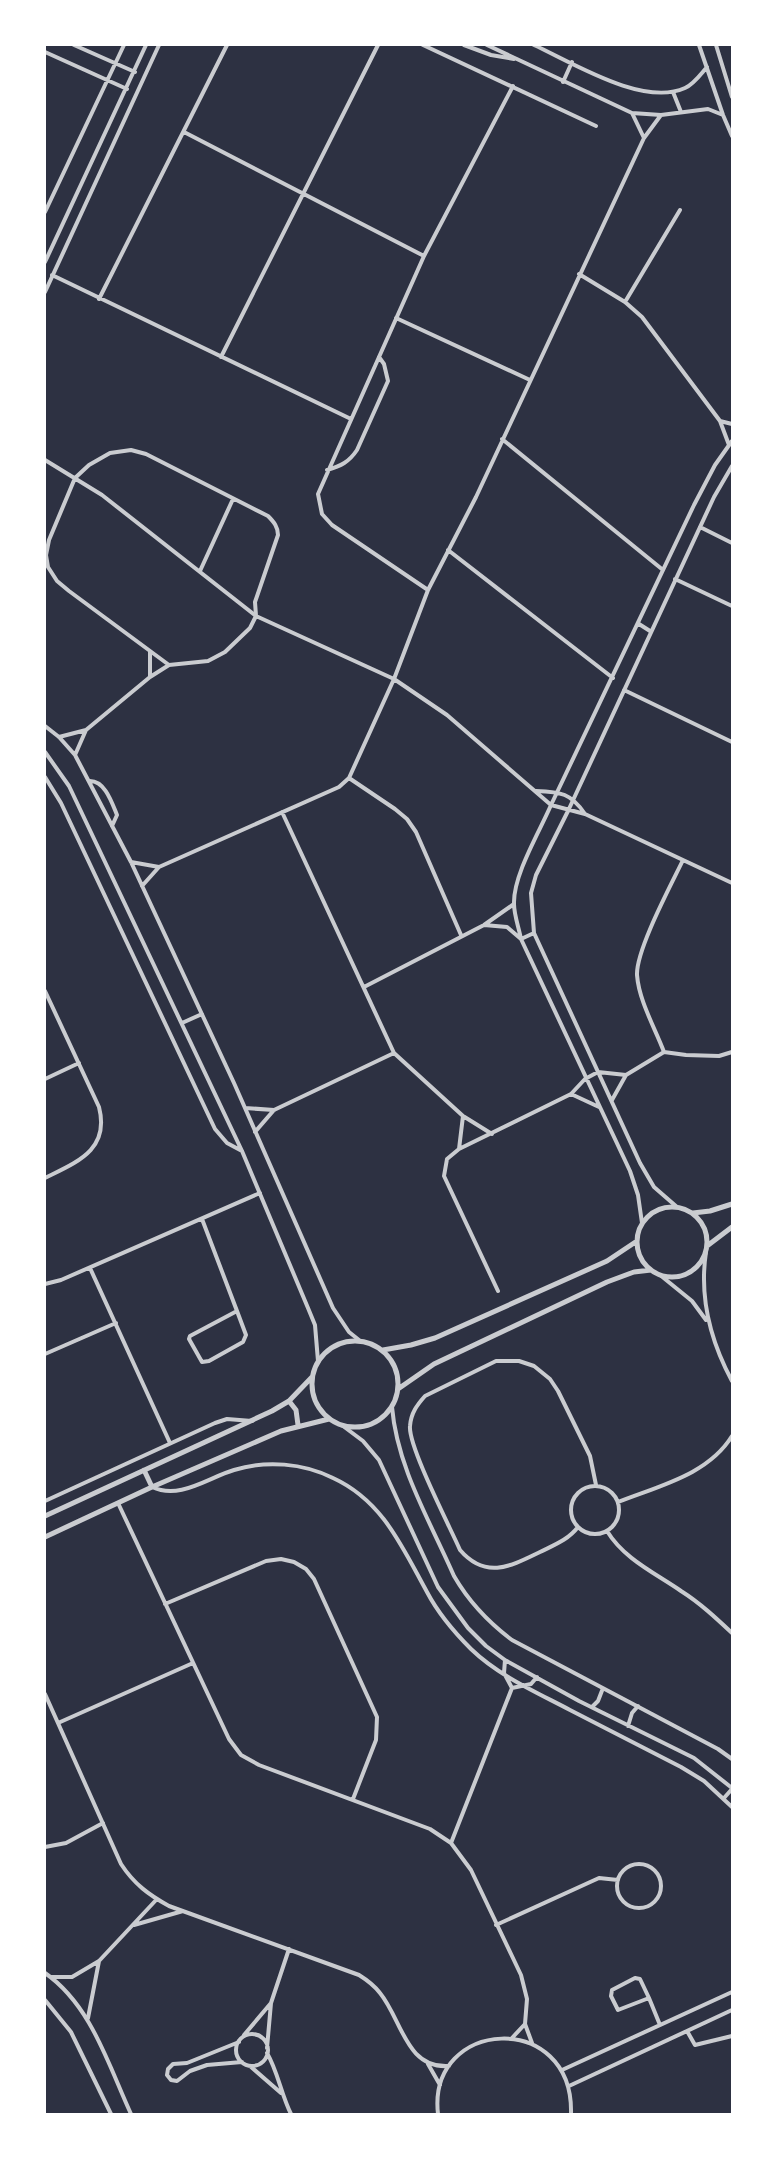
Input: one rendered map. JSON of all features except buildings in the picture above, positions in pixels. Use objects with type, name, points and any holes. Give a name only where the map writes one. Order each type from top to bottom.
[{"type":"street","points":[[74,45],[135,72]]},
{"type":"street","points":[[45,212],[46,206],[124,45]]},
{"type":"street","points":[[45,262],[146,45]]},
{"type":"street","points":[[45,292],[159,45]]},
{"type":"street","points":[[99,299],[227,45]]},
{"type":"street","points":[[221,357],[378,45]]},
{"type":"street","points":[[423,45],[596,126]]},
{"type":"street","points":[[464,45],[491,55],[516,59]]},
{"type":"street","points":[[487,45],[632,113],[661,115],[708,109],[722,115]]},
{"type":"street","points":[[534,45],[636,91],[654,93],[673,92],[685,88],[696,81],[707,67]]},
{"type":"street","points":[[699,45],[722,115],[732,136]]},
{"type":"street","points":[[716,45],[732,97]]},
{"type":"street","points":[[45,52],[127,89]]},
{"type":"street","points":[[563,82],[572,62]]},
{"type":"street","points":[[428,590],[332,524],[322,514],[318,494],[327,470],[424,256],[513,86]]},
{"type":"street","points":[[673,92],[682,112]]},
{"type":"street","points":[[632,113],[644,138]]},
{"type":"street","points":[[142,886],[160,867],[339,787],[349,778],[394,679],[428,590],[502,439],[644,138],[661,115]]},
{"type":"street","points":[[184,132],[424,256]]},
{"type":"street","points":[[625,302],[680,210]]},
{"type":"street","points":[[579,274],[625,302],[649,326],[720,421],[729,445]]},
{"type":"street","points":[[52,275],[351,418]]},
{"type":"street","points":[[396,318],[530,380]]},
{"type":"street","points":[[327,470],[342,465],[351,459],[357,450],[388,381],[384,364],[379,357]]},
{"type":"street","points":[[720,421],[732,424]]},
{"type":"street","points":[[502,439],[663,570]]},
{"type":"street","points":[[732,441],[694,505],[639,624],[551,804],[517,884],[514,904],[522,939],[634,1182],[642,1223],[637,1241],[641,1257],[651,1270],[692,1301],[707,1322],[732,1381]]},
{"type":"street","points":[[59,737],[86,730],[150,676],[169,665],[196,664],[216,657],[239,639],[250,628],[256,616],[255,602],[278,536],[278,530],[268,516],[146,454],[131,450],[115,452],[100,458],[82,470],[76,478],[50,540],[46,555],[48,567],[57,581],[69,591],[169,665]]},
{"type":"street","points":[[45,460],[102,495],[256,616],[394,679],[447,715],[512,773],[551,804],[568,811],[585,814],[732,883]]},
{"type":"street","points":[[732,466],[714,497],[650,631],[568,811],[536,875],[531,893],[534,933],[645,1174],[664,1197],[677,1207],[693,1213],[710,1211],[732,1204]]},
{"type":"street","points":[[200,571],[233,499]]},
{"type":"street","points":[[700,527],[732,543]]},
{"type":"street","points":[[448,550],[613,678]]},
{"type":"street","points":[[45,572],[48,567]]},
{"type":"street","points":[[675,579],[732,606]]},
{"type":"street","points":[[639,624],[650,631]]},
{"type":"street","points":[[150,651],[150,676]]},
{"type":"street","points":[[624,690],[732,742]]},
{"type":"street","points":[[45,726],[59,737],[75,755],[131,862],[245,1108],[333,1308],[349,1332],[359,1340]]},
{"type":"street","points":[[75,755],[86,730]]},
{"type":"street","points":[[45,752],[69,786],[242,1151],[313,1321],[318,1361]]},
{"type":"street","points":[[45,777],[61,803],[215,1129],[227,1142],[242,1151]]},
{"type":"street","points":[[349,778],[407,819],[416,832],[461,935]]},
{"type":"street","points":[[89,781],[99,783],[103,787],[117,815],[112,826]]},
{"type":"street","points":[[536,791],[558,792],[573,798],[585,814]]},
{"type":"street","points":[[282,812],[394,1053],[463,1116],[492,1134]]},
{"type":"street","points":[[664,1052],[640,992],[638,966],[656,918],[683,860]]},
{"type":"street","points":[[131,862],[160,867]]},
{"type":"street","points":[[364,987],[461,935],[484,925],[514,904]]},
{"type":"street","points":[[484,925],[506,927],[522,939]]},
{"type":"street","points":[[522,939],[534,933]]},
{"type":"street","points":[[45,991],[99,1107],[102,1122],[100,1134],[89,1154],[80,1161],[45,1178]]},
{"type":"street","points":[[182,1023],[202,1014]]},
{"type":"street","points":[[612,1100],[626,1075],[664,1052],[686,1056],[719,1056],[732,1052]]},
{"type":"street","points":[[255,1132],[274,1110],[394,1053]]},
{"type":"street","points":[[45,1079],[79,1063]]},
{"type":"street","points":[[498,1291],[444,1176],[447,1159],[459,1150],[571,1094],[585,1079],[598,1072],[626,1075]]},
{"type":"street","points":[[571,1094],[599,1107]]},
{"type":"street","points":[[245,1108],[274,1110]]},
{"type":"street","points":[[459,1150],[463,1116]]},
{"type":"street","points":[[45,1284],[61,1280],[90,1268],[260,1193]]},
{"type":"street","points":[[642,1223],[657,1210],[677,1207]]},
{"type":"street","points":[[693,1213],[704,1228],[707,1249],[702,1275],[707,1322]]},
{"type":"street","points":[[202,1218],[237,1311],[246,1335],[243,1342],[208,1361],[202,1362],[190,1339],[192,1334],[237,1311]]},
{"type":"street","points":[[660,1275],[677,1276],[693,1270],[701,1262],[707,1249],[732,1227]]},
{"type":"street","points":[[383,1350],[412,1345],[435,1338],[607,1261],[637,1241]]},
{"type":"street","points":[[90,1268],[170,1443]]},
{"type":"street","points":[[398,1389],[434,1364],[607,1282],[634,1272],[651,1270]]},
{"type":"street","points":[[45,1354],[116,1324]]},
{"type":"street","points":[[724,1798],[732,1788],[694,1758],[628,1726],[505,1660],[486,1646],[468,1628],[438,1587],[379,1460],[363,1441],[343,1426],[329,1419],[318,1408],[312,1393],[312,1377],[318,1361],[331,1347],[340,1343],[359,1340],[372,1343],[383,1350],[395,1368],[398,1389],[392,1407],[394,1428],[404,1464],[454,1576],[473,1605],[512,1640],[638,1706],[732,1759]]},
{"type":"street","points":[[578,1527],[563,1541],[510,1566],[490,1568],[472,1562],[460,1550],[411,1438],[412,1415],[425,1396],[496,1361],[512,1360],[526,1363],[542,1371],[556,1389],[590,1456],[596,1485]]},
{"type":"street","points":[[45,1516],[252,1421],[289,1401],[312,1377]]},
{"type":"street","points":[[289,1401],[296,1410],[298,1425]]},
{"type":"street","points":[[343,1426],[354,1427],[376,1422],[392,1407]]},
{"type":"street","points":[[45,1501],[170,1443],[227,1419],[252,1421]]},
{"type":"street","points":[[45,1537],[152,1487],[298,1425],[329,1419]]},
{"type":"street","points":[[618,1502],[697,1470],[716,1456],[732,1436]]},
{"type":"street","points":[[144,1470],[152,1487],[161,1491],[176,1491],[234,1470],[256,1466],[296,1466],[315,1470],[345,1484],[367,1499],[393,1530],[441,1615],[456,1633],[486,1661],[524,1687],[681,1767],[704,1781],[732,1807]]},
{"type":"street","points":[[596,1485],[610,1490],[618,1502],[619,1516],[607,1531],[595,1534],[578,1527],[571,1515],[572,1501],[581,1489],[596,1485]]},
{"type":"street","points":[[118,1503],[229,1739],[241,1755],[259,1765],[430,1829],[451,1843],[471,1870],[525,1987],[528,2000],[526,2024],[532,2043]]},
{"type":"street","points":[[607,1531],[616,1545],[628,1556],[687,1595],[732,1633]]},
{"type":"street","points":[[165,1604],[266,1561],[281,1558],[294,1562],[306,1569],[320,1592],[377,1717],[376,1740],[353,1799]]},
{"type":"street","points":[[416,1570],[426,1564]]},
{"type":"street","points":[[451,1843],[512,1688],[504,1673],[505,1660]]},
{"type":"street","points":[[58,1723],[193,1662]]},
{"type":"street","points":[[512,1688],[524,1687],[533,1682],[537,1677]]},
{"type":"street","points":[[592,1707],[600,1697],[603,1688]]},
{"type":"street","points":[[45,1694],[121,1864],[130,1878],[157,1899],[183,1911],[346,1969],[371,1983],[380,1994],[415,2055],[428,2064],[440,2085]]},
{"type":"street","points":[[628,1726],[632,1713],[638,1706]]},
{"type":"street","points":[[45,1847],[66,1843],[103,1823]]},
{"type":"street","points":[[646,1864],[658,1874],[662,1890],[657,1899],[649,1906],[633,1907],[620,1898],[617,1888],[618,1880],[622,1872],[630,1865],[646,1864]]},
{"type":"street","points":[[496,1925],[599,1878],[618,1880]]},
{"type":"street","points":[[51,1977],[72,1977],[99,1961],[157,1899]]},
{"type":"street","points":[[132,1925],[183,1911]]},
{"type":"street","points":[[250,2066],[263,2061],[267,2050],[271,2002],[289,1949]]},
{"type":"street","points":[[88,2019],[99,1961]]},
{"type":"street","points":[[45,1973],[77,2003],[88,2019],[131,2114]]},
{"type":"street","points":[[649,1998],[620,2010],[617,2008],[611,1993],[614,1988],[637,1978],[649,1998],[660,2024]]},
{"type":"street","points":[[562,2070],[732,1992]]},
{"type":"street","points":[[45,2000],[71,2032],[111,2114]]},
{"type":"street","points":[[242,2062],[236,2052],[239,2042],[271,2002]]},
{"type":"street","points":[[569,2086],[732,2010]]},
{"type":"street","points":[[512,2038],[526,2024]]},
{"type":"street","points":[[687,2030],[695,2045],[732,2036]]},
{"type":"street","points":[[242,2038],[257,2036],[262,2038],[277,2072],[281,2093],[291,2114]]},
{"type":"street","points":[[438,2114],[440,2085],[449,2066],[457,2057],[477,2043],[494,2038],[512,2038],[532,2043],[544,2050],[562,2070],[569,2086],[571,2114]]},
{"type":"street","points":[[239,2042],[187,2063],[171,2065],[167,2074],[171,2080],[177,2081],[190,2071],[215,2064],[242,2062],[250,2066],[281,2093]]},
{"type":"street","points":[[187,2063],[190,2071]]},
{"type":"street","points":[[428,2064],[449,2066]]}]
